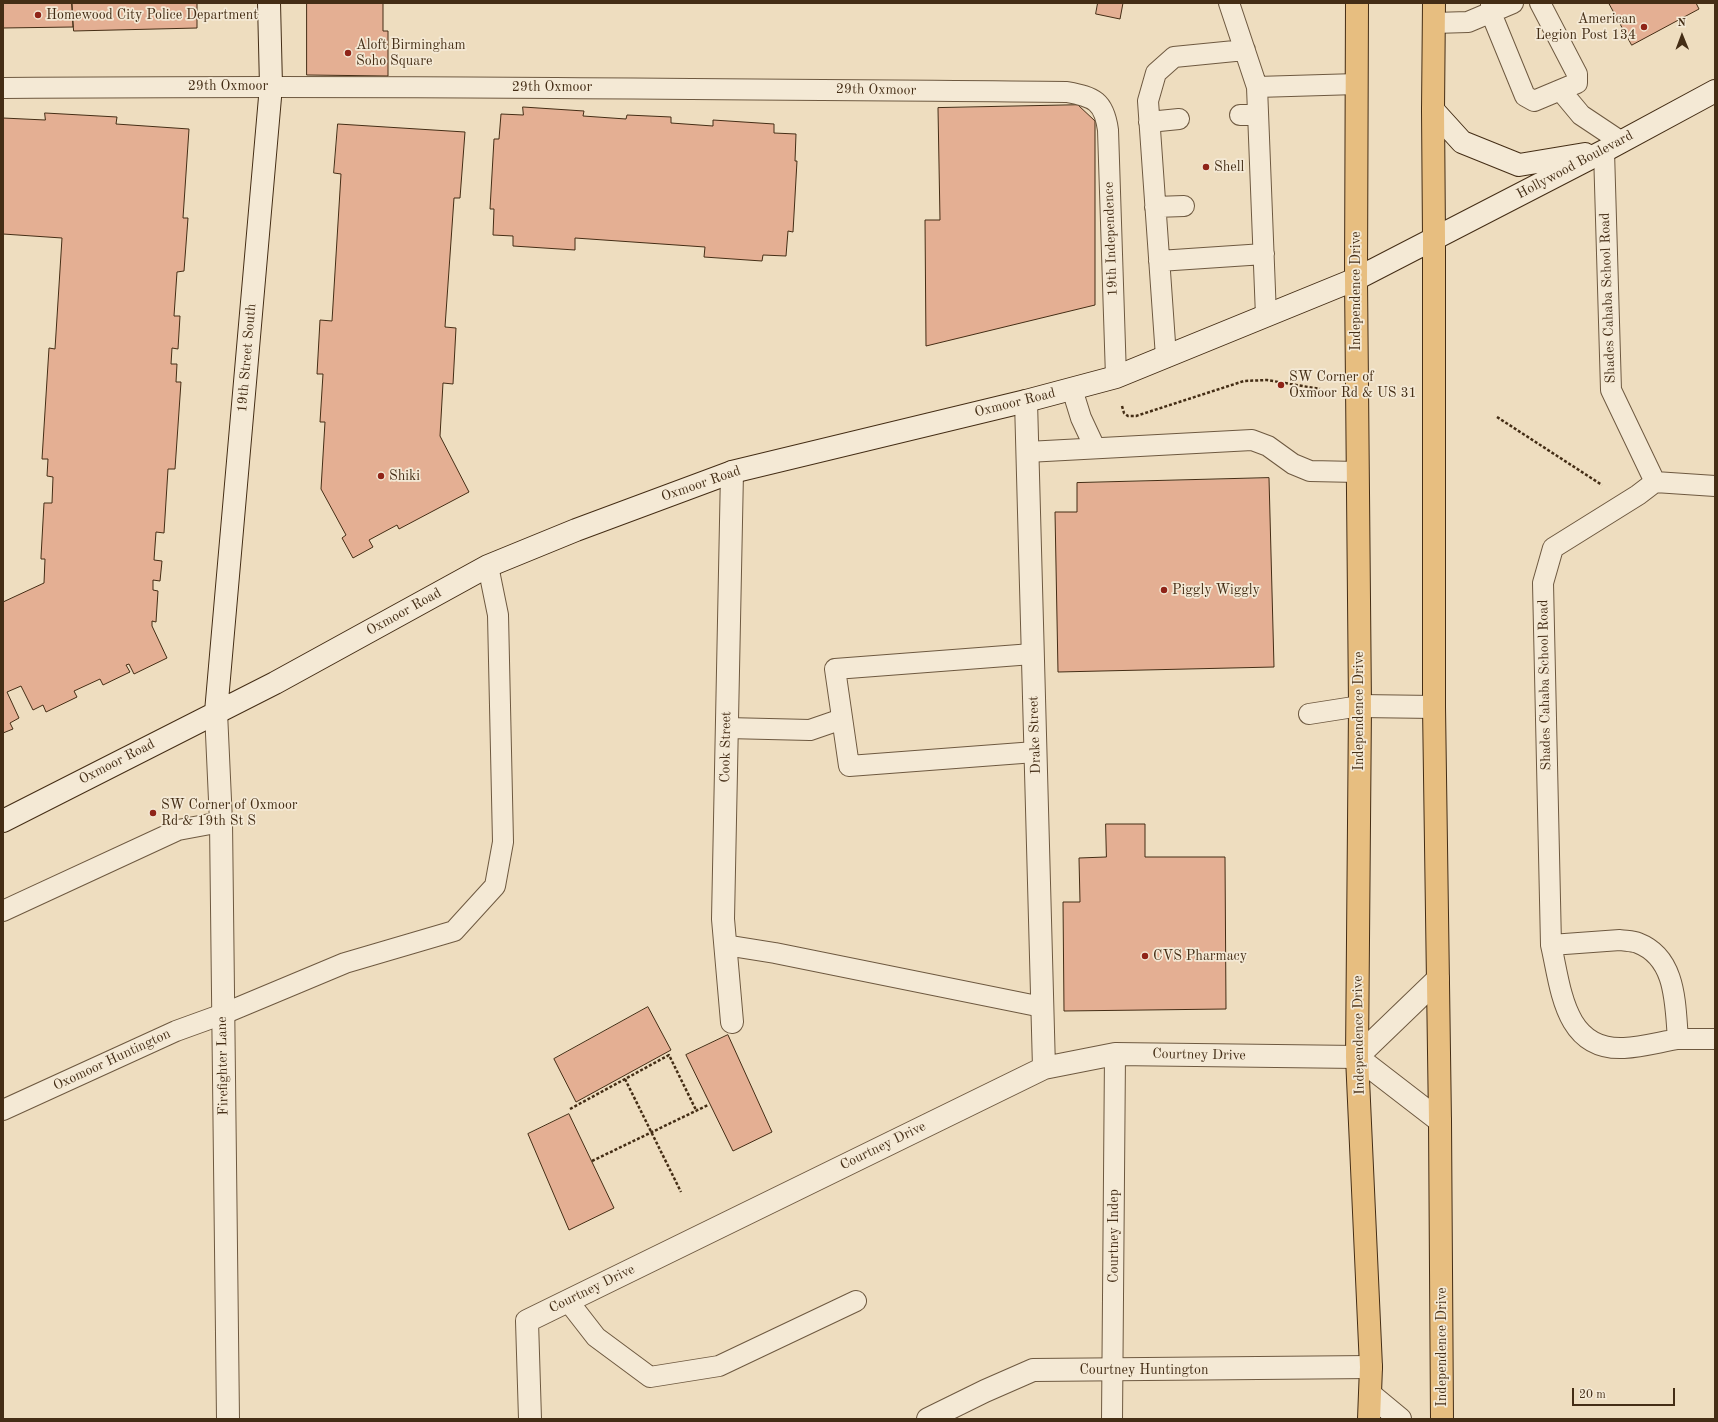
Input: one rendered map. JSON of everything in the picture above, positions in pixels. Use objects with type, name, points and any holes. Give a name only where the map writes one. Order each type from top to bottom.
[{"type":"main road","name":"Independence Drive","points":[[1357,3],[1356,279],[1360,706],[1357,1057],[1371,1368],[1370,1419]]},
{"type":"main road","name":"Independence Drive","points":[[1434,13],[1434,707],[1440,1121],[1442,1419]]},
{"type":"street","name":"19th Street South","points":[[216,712],[271,86],[269,3]]},
{"type":"street","name":"Hollywood Boulevard","points":[[1434,238],[1715,91]]},
{"type":"street","points":[[1433,110],[1462,142],[1519,164],[1612,146]]},
{"type":"street","name":"Oxmoor Road","points":[[3,821],[275,683],[488,566],[576,530],[732,472],[1026,401],[1116,377],[1356,279],[1434,238]]},
{"type":"street","name":"Drake Street","points":[[1026,401],[1044,1068]]},
{"type":"street","name":"Cook Street","points":[[732,472],[723,919],[732,1022]]},
{"type":"street","points":[[1360,706],[1434,707]]},
{"type":"street","name":"Firefighter Lane","points":[[216,712],[221,822],[228,1419]]},
{"type":"street","points":[[1438,979],[1357,1057],[1440,1121]]},
{"type":"street","name":"Courtney Drive","points":[[530,1419],[528,1321],[1044,1068],[1115,1054],[1357,1057]]},
{"type":"street","name":"Courtney Huntington","points":[[928,1419],[985,1391],[1033,1370],[1371,1368]]},
{"type":"street","points":[[1371,1395],[1400,1419]]},
{"type":"lane","points":[[1230,3],[1257,87],[1249,115],[1252,202],[1264,254],[1266,316]]},
{"type":"lane","points":[[1434,13],[1468,22],[1491,8],[1513,3]]},
{"type":"lane","points":[[1491,8],[1525,96],[1534,101],[1577,83],[1577,74],[1540,3]]},
{"type":"lane","points":[[1166,357],[1148,101],[1156,72],[1174,57],[1245,50]]},
{"type":"lane","points":[[1257,87],[1357,84]]},
{"type":"lane","name":"29th Oxmoor","points":[[3,88],[271,86],[1067,92],[1084,95],[1098,102]]},
{"type":"lane","points":[[1560,91],[1581,115],[1612,146]]},
{"type":"lane","name":"19th Independence","points":[[1098,102],[1106,116],[1108,130],[1116,377]]},
{"type":"lane","points":[[1149,122],[1179,119]]},
{"type":"lane","name":"Shades Cahaba School Road","points":[[1612,146],[1610,390],[1655,482],[1638,495],[1553,548],[1543,583],[1551,945],[1568,1016],[1577,1030],[1591,1041],[1607,1047],[1624,1048],[1678,1039],[1715,1038]]},
{"type":"lane","points":[[1155,207],[1184,206]]},
{"type":"lane","points":[[1159,261],[1264,254]]},
{"type":"lane","points":[[1072,389],[1081,418],[1096,448]]},
{"type":"lane","points":[[1027,452],[1252,440],[1268,446],[1293,464],[1310,471],[1358,472]]},
{"type":"lane","points":[[1655,482],[1715,486]]},
{"type":"lane","name":"Oxomoor Huntington","points":[[3,1110],[176,1031],[223,1014],[345,964],[454,931],[495,886],[503,842],[499,623],[488,566]]},
{"type":"lane","points":[[1032,654],[835,670],[849,766],[1035,752]]},
{"type":"lane","points":[[1309,714],[1360,706]]},
{"type":"lane","points":[[727,728],[810,730],[842,719]]},
{"type":"lane","points":[[3,910],[178,830],[221,822]]},
{"type":"lane","points":[[1551,945],[1620,940],[1638,943],[1654,953],[1666,967],[1672,984],[1678,1039]]},
{"type":"lane","points":[[725,946],[775,953],[1042,1007]]},
{"type":"lane","name":"Courtney Indep","points":[[1112,1419],[1115,1054]]},
{"type":"lane","points":[[568,1301],[596,1337],[650,1377],[719,1366],[856,1301]]},
{"type":"path","points":[[1122,405],[1124,413],[1128,416],[1136,416],[1244,381],[1267,380],[1320,389]]},
{"type":"path","points":[[1497,417],[1555,456],[1602,485]]},
{"type":"path","points":[[570,1108],[669,1055],[696,1110]]},
{"type":"path","points":[[625,1079],[681,1192]]},
{"type":"path","points":[[592,1161],[708,1105]]},
{"type":"building","name":"Homewood City Police Department","points":[[3,3],[72,3],[73,27],[3,28]]},
{"type":"building","points":[[72,3],[197,3],[197,28],[74,31]]},
{"type":"building","name":"Aloft Birmingham Soho Square","points":[[307,3],[383,3],[383,31],[388,31],[388,76],[307,75]]},
{"type":"building","points":[[1098,3],[1123,3],[1120,19],[1096,14]]},
{"type":"building","name":"American Legion Post 134","points":[[1609,3],[1696,3],[1699,9],[1632,45]]},
{"type":"building","points":[[1078,105],[1095,121],[1095,305],[926,346],[925,220],[940,220],[938,108]]},
{"type":"building","points":[[523,107],[584,111],[583,116],[626,119],[627,115],[671,117],[671,123],[713,126],[713,120],[774,124],[774,133],[796,134],[795,161],[797,161],[793,232],[788,231],[786,256],[763,255],[762,261],[704,257],[705,247],[575,238],[575,250],[513,246],[513,236],[493,235],[494,209],[490,209],[494,139],[499,139],[501,114],[523,115]]},
{"type":"building","points":[[45,113],[117,117],[116,124],[189,129],[183,218],[188,218],[184,271],[177,272],[174,316],[180,316],[178,349],[172,348],[171,364],[177,364],[176,382],[181,382],[175,469],[168,469],[164,533],[156,532],[154,560],[162,561],[160,581],[153,580],[153,590],[158,591],[156,622],[152,621],[152,626],[167,658],[134,674],[129,664],[126,665],[130,672],[103,685],[100,679],[74,691],[77,697],[46,712],[43,705],[33,710],[21,686],[7,692],[19,718],[10,723],[13,729],[3,733],[3,602],[44,583],[45,559],[41,559],[41,557],[44,503],[52,503],[53,477],[47,476],[48,459],[42,459],[49,348],[55,349],[62,238],[3,234],[3,118],[45,120]]},
{"type":"building","points":[[338,124],[465,132],[460,198],[454,198],[445,327],[456,328],[453,384],[443,383],[440,436],[469,492],[399,529],[397,525],[369,540],[373,547],[353,558],[342,538],[346,535],[321,489],[325,422],[320,422],[323,374],[317,374],[320,320],[332,321],[341,174],[334,173]]},
{"type":"building","name":"Piggly Wiggly","points":[[1269,478],[1274,667],[1058,672],[1055,512],[1077,512],[1077,483]]},
{"type":"building","name":"CVS Pharmacy","points":[[1106,824],[1145,824],[1145,857],[1225,857],[1226,1009],[1064,1011],[1063,902],[1080,902],[1079,858],[1106,857]]},
{"type":"building","points":[[648,1007],[671,1050],[576,1102],[554,1059]]},
{"type":"building","points":[[728,1035],[772,1132],[733,1151],[686,1055]]},
{"type":"building","points":[[569,1114],[614,1208],[569,1230],[528,1134]]},
{"type":"place","name":"Homewood City Police Department","points":[[38,15]]},
{"type":"place","name":"American Legion Post 134","points":[[1644,27]]},
{"type":"place","name":"Aloft Birmingham Soho Square","points":[[348,53]]},
{"type":"place","name":"Shell","points":[[1206,167]]},
{"type":"place","name":"SW Corner of Oxmoor Rd & US 31","points":[[1281,385]]},
{"type":"place","name":"Shiki","points":[[381,476]]},
{"type":"place","name":"Piggly Wiggly","points":[[1164,590]]},
{"type":"place","name":"SW Corner of Oxmoor Rd & 19th St S","points":[[153,813]]},
{"type":"place","name":"CVS Pharmacy","points":[[1145,956]]}]
